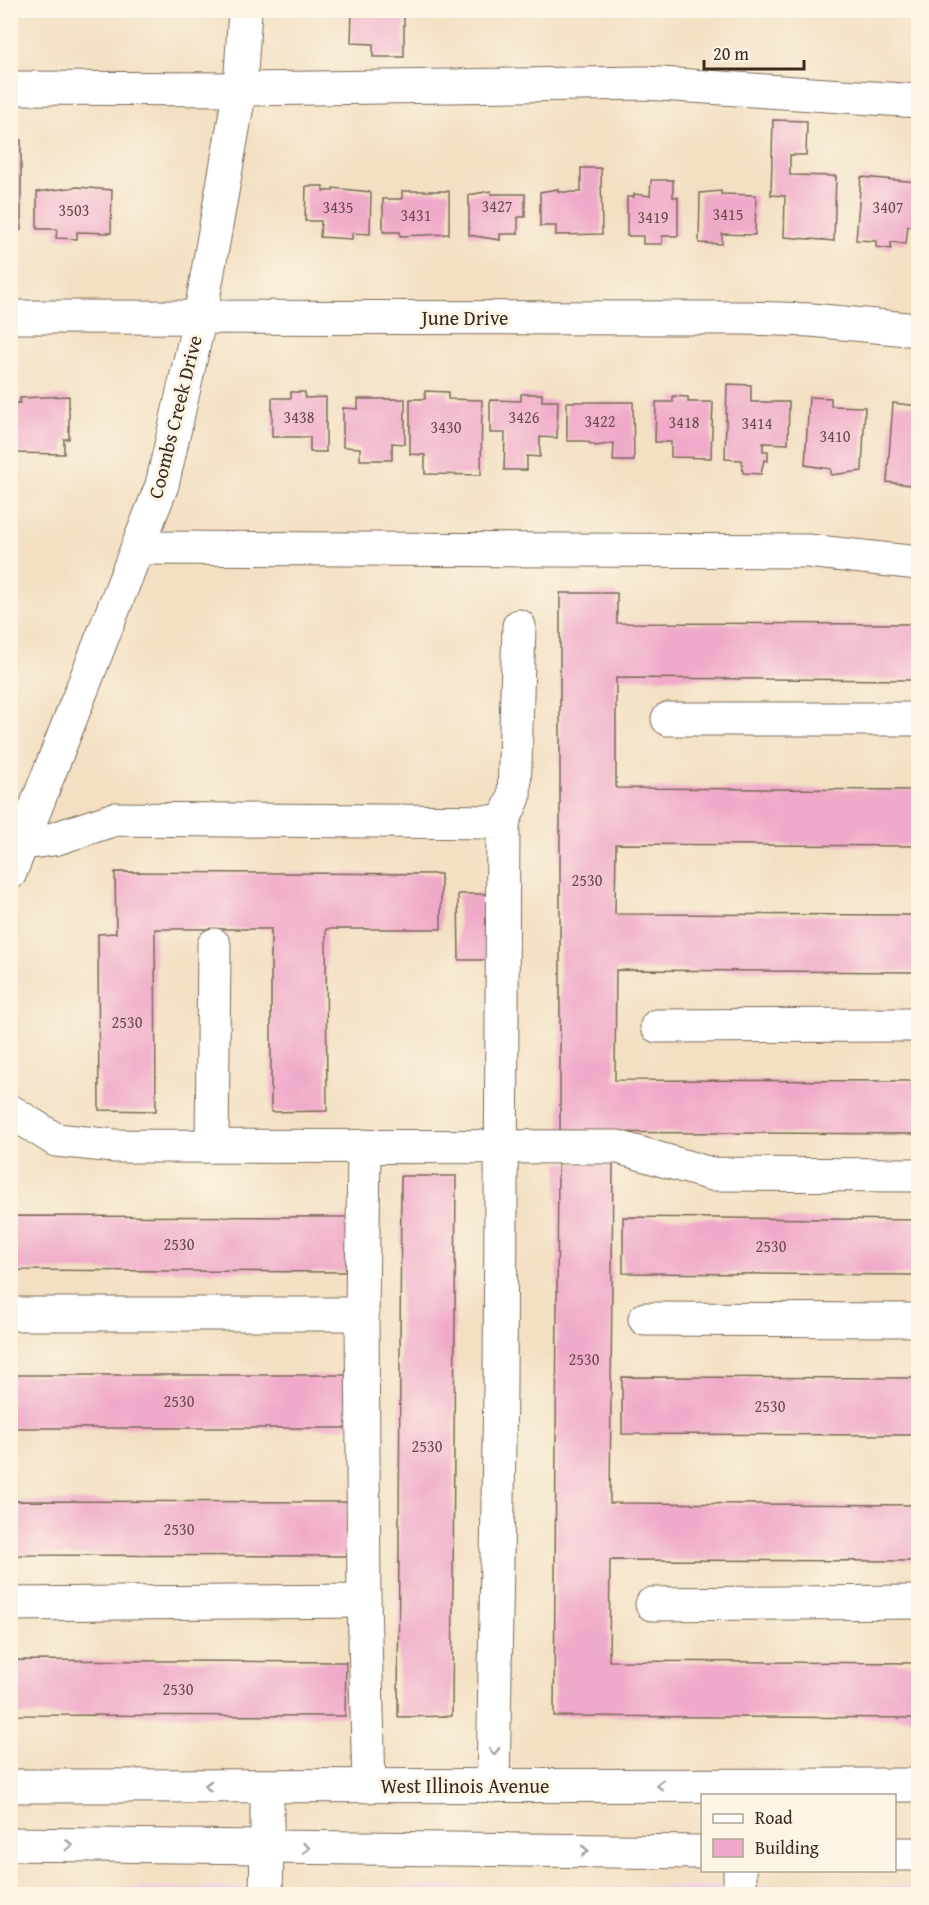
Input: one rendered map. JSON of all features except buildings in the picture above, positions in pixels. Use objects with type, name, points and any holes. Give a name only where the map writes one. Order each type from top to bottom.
[{"type":"street","name":"Coombs Creek Drive","points":[[10,873],[162,484],[200,317],[240,89],[245,10]]},
{"type":"street","points":[[10,88],[240,89],[645,83],[918,101]]},
{"type":"street","name":"June Drive","points":[[10,317],[744,318],[811,320],[918,330]]},
{"type":"street","points":[[138,548],[808,551],[918,563]]},
{"type":"street","points":[[493,1786],[500,1388],[503,822],[514,797],[519,626]]},
{"type":"street","points":[[668,719],[918,719]]},
{"type":"street","points":[[23,843],[54,839],[115,819],[503,822]]},
{"type":"street","points":[[212,1146],[214,945]]},
{"type":"street","points":[[657,1026],[918,1024]]},
{"type":"street","points":[[10,1111],[56,1140],[115,1146],[618,1147],[711,1173],[918,1174]]},
{"type":"street","points":[[364,1146],[362,1314],[364,1601],[369,1786]]},
{"type":"street","points":[[10,1314],[362,1314]]},
{"type":"street","points":[[645,1319],[918,1320]]},
{"type":"street","points":[[10,1604],[364,1601]]},
{"type":"street","points":[[652,1604],[918,1602]]},
{"type":"street","name":"West Illinois Avenue","points":[[10,1786],[493,1786],[739,1790],[918,1785]]},
{"type":"street","points":[[266,1894],[267,1786]]},
{"type":"street","points":[[10,1844],[701,1852]]},
{"type":"street","points":[[896,1854],[918,1854]]},
{"type":"street","points":[[740,1872],[740,1894]]},
{"type":"shaded area","points":[[918,1886],[918,1894],[11,1894],[10,1888]]}]
